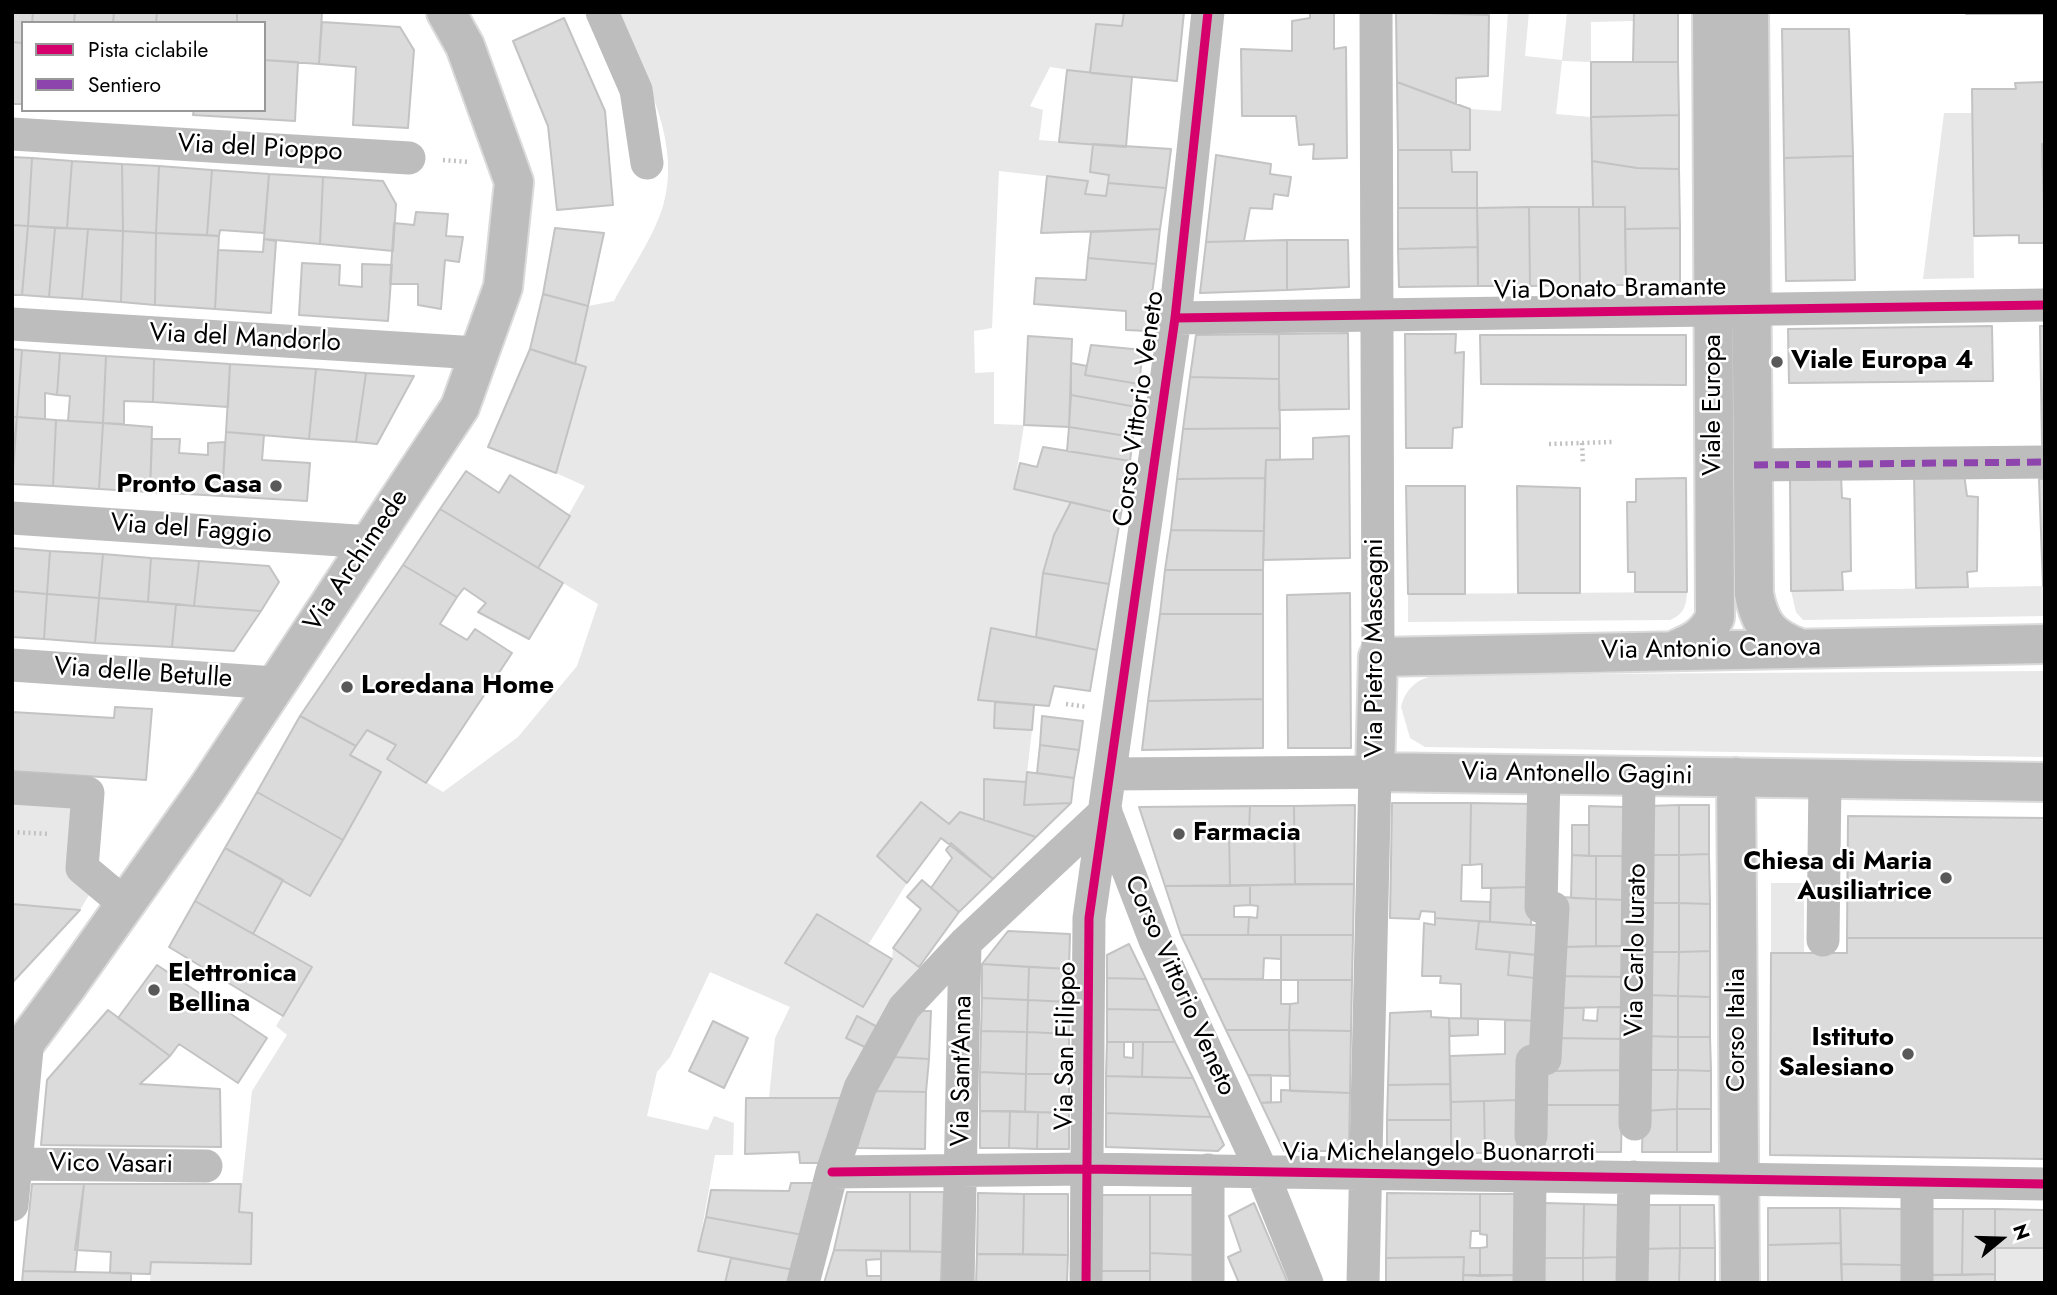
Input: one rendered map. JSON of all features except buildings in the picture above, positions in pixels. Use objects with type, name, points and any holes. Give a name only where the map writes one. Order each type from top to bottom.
[{"type":"main road","name":"Via Archimede","points":[[20,1047],[206,789],[460,407],[477,353],[503,287],[513,183],[509,164],[465,47],[446,12]]},
{"type":"main road","name":"Viale Europa","points":[[1675,650],[1696,642],[1709,631],[1715,617],[1712,12]]},
{"type":"main road","name":"Viale Europa","points":[[1749,12],[1754,594],[1766,631],[1799,648]]},
{"type":"main road","name":"Via Antonio Canova","points":[[1378,657],[2045,644]]},
{"type":"main road","name":"Via Pietro Mascagni","points":[[1376,772],[1378,657]]},
{"type":"main road","name":"Via Antonello Gagini","points":[[1376,772],[2045,782]]},
{"type":"main road","name":"Corso Italia","points":[[1735,777],[1740,1283]]},
{"type":"street","points":[[602,12],[636,90],[647,163]]},
{"type":"street","name":"Corso Vittorio Veneto","points":[[1208,12],[1175,318],[1106,811],[1155,940],[1263,1174],[1307,1283]]},
{"type":"street","name":"Via Pietro Mascagni","points":[[1376,12],[1378,657]]},
{"type":"street","name":"Via del Pioppo","points":[[12,134],[409,158]]},
{"type":"street","name":"Via Donato Bramante","points":[[1175,318],[2045,305]]},
{"type":"street","name":"Via del Mandorlo","points":[[12,324],[477,353]]},
{"type":"street","points":[[1754,465],[2045,462]]},
{"type":"street","name":"Via del Faggio","points":[[12,518],[371,542]]},
{"type":"street","name":"Via delle Betulle","points":[[12,665],[275,683]]},
{"type":"street","name":"Via Pietro Mascagni","points":[[1363,1283],[1376,772]]},
{"type":"street","name":"Via Antonello Gagini","points":[[1110,774],[1376,772]]},
{"type":"street","points":[[1531,1136],[1532,1061],[1545,1059],[1553,908],[1541,906],[1544,775]]},
{"type":"street","name":"Via Carlo Iurato","points":[[1635,1124],[1639,776]]},
{"type":"street","points":[[1823,940],[1825,779]]},
{"type":"street","points":[[12,788],[88,793],[82,868],[125,904]]},
{"type":"street","points":[[803,1283],[832,1172],[860,1088],[904,1007],[965,943],[1106,811]]},
{"type":"street","name":"Via San Filippo","points":[[1086,1283],[1089,918],[1106,811]]},
{"type":"street","name":"Via Sant'Anna","points":[[958,1283],[965,943]]},
{"type":"street","points":[[12,1205],[20,1047]]},
{"type":"street","name":"Vico Vasari","points":[[16,1164],[206,1166]]},
{"type":"street","points":[[1208,1170],[1208,1283]]},
{"type":"street","name":"Via Michelangelo Buonarroti","points":[[832,1172],[1208,1170],[1263,1174],[1530,1175],[2045,1184]]},
{"type":"street","points":[[1530,1175],[1530,1283]]},
{"type":"street","points":[[1632,1283],[1634,1177]]},
{"type":"street","points":[[1917,1182],[1917,1283]]},
{"type":"path","points":[[409,158],[509,164]]},
{"type":"path","points":[[1549,444],[1612,442]]},
{"type":"path","points":[[1582,443],[1583,461]]},
{"type":"path","points":[[1736,865],[1824,866]]},
{"type":"shaded area","points":[[616,12],[1124,12],[1122,26],[1096,25],[1090,73],[1050,67],[1030,106],[1043,110],[1039,140],[1093,144],[1109,175],[1106,196],[1085,194],[1087,181],[999,171],[992,328],[974,331],[975,373],[994,372],[994,424],[1024,425],[1014,488],[1071,502],[1056,535],[1047,568],[1036,637],[991,628],[978,700],[995,702],[995,728],[1032,730],[1026,782],[984,779],[984,820],[960,813],[949,824],[921,802],[877,856],[907,883],[868,945],[817,915],[786,963],[863,1007],[892,959],[893,948],[919,967],[883,1030],[857,1017],[846,1037],[871,1050],[852,1098],[769,1098],[775,1038],[790,1007],[710,972],[670,1057],[657,1072],[647,1116],[708,1130],[714,1116],[734,1123],[733,1155],[715,1155],[698,1251],[731,1258],[725,1283],[150,1283],[151,1262],[252,1213],[239,1212],[252,1091],[287,1035],[276,1026],[311,968],[253,934],[283,880],[310,895],[381,772],[350,755],[367,730],[396,745],[388,759],[443,792],[518,737],[577,666],[598,604],[538,568],[585,486],[556,473],[586,368],[575,364],[588,306],[614,301],[653,230],[663,206],[668,181],[664,131],[647,82]]},
{"type":"shaded area","points":[[1508,12],[1529,12],[1525,56],[1562,60],[1567,12],[1634,12],[1634,21],[1591,22],[1591,62],[1562,61],[1556,114],[1591,117],[1593,207],[1477,208],[1477,172],[1452,172],[1451,150],[1470,150],[1470,109],[1501,111]]},
{"type":"shaded area","points":[[1944,113],[1972,113],[1974,278],[1923,279]]},
{"type":"shaded area","points":[[2045,586],[2045,616],[1803,620],[1796,612],[1791,591]]},
{"type":"shaded area","points":[[1687,592],[1683,609],[1670,620],[1408,622],[1408,594]]},
{"type":"shaded area","points":[[2045,671],[2045,757],[1425,747],[1410,738],[1401,707],[1413,685],[1436,675]]},
{"type":"shaded area","points":[[12,802],[77,806],[89,895],[80,910],[12,904]]},
{"type":"shaded area","points":[[1771,883],[1804,883],[1804,953],[1771,953]]},
{"type":"shaded area","points":[[1995,1248],[2045,1248],[2045,1283],[1995,1283]]},
{"type":"marked path","points":[[1754,465],[2045,462]]},
{"type":"cycle path","points":[[1086,1283],[1089,918],[1175,318],[1208,12]]},
{"type":"cycle path","points":[[1175,318],[2045,305]]},
{"type":"cycle path","points":[[832,1172],[1087,1169],[2045,1184]]},
{"type":"place","name":"Viale Europa 4","points":[[1777,362]]},
{"type":"place","name":"Pronto Casa","points":[[276,486]]},
{"type":"place","name":"Loredana Home","points":[[347,687]]},
{"type":"place","name":"Farmacia","points":[[1179,834]]},
{"type":"place","name":"Chiesa di Maria Ausiliatrice","points":[[1946,878]]},
{"type":"place","name":"Elettronica Bellina","points":[[154,990]]},
{"type":"place","name":"Istituto Salesiano","points":[[1908,1054]]}]
